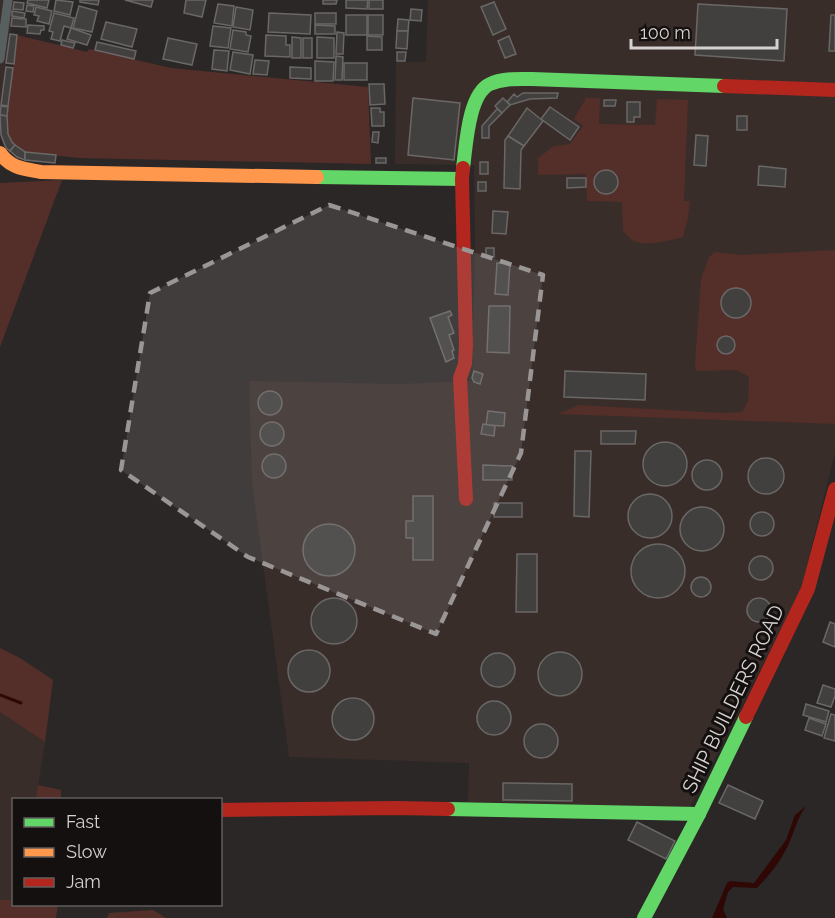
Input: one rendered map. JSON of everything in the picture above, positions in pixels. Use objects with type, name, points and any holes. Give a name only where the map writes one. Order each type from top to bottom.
[{"type":"street","points":[[0,59],[8,0]]},
{"type":"street","points":[[466,499],[460,378],[465,364],[462,178],[472,111],[484,88],[508,79],[532,79],[835,90]]},
{"type":"street","points":[[2,160],[16,168],[41,172],[462,178]]},
{"type":"street","name":"SHIP BUILDERS ROAD","points":[[644,918],[699,814],[808,589],[835,489]]},
{"type":"street","points":[[222,810],[396,808],[699,814]]},
{"type":"highlighted area","points":[[329,205],[543,275],[521,453],[436,634],[248,557],[121,470],[150,293]]},
{"type":"shaded area","points":[[0,0],[14,0],[0,112]]},
{"type":"shaded area","points":[[428,0],[835,0],[835,452],[801,589],[690,807],[468,802],[469,763],[289,757],[252,483],[249,381],[400,384],[472,381],[474,165],[395,164],[396,62],[426,62]]},
{"type":"shaded area","points":[[17,35],[87,52],[89,49],[171,68],[368,87],[371,164],[78,158],[25,152],[12,142],[8,134],[7,116]]},
{"type":"shaded area","points":[[586,98],[600,98],[599,124],[655,125],[657,99],[688,100],[684,201],[690,201],[683,237],[651,243],[634,241],[623,231],[622,202],[587,201],[586,174],[538,175],[538,158],[554,146],[570,144],[583,126],[574,119]]},
{"type":"shaded area","points":[[62,180],[0,347],[0,183]]},
{"type":"shaded area","points":[[835,250],[835,424],[558,414],[579,405],[723,413],[742,412],[748,401],[749,377],[737,370],[696,371],[701,279],[709,257],[715,252],[742,255]]},
{"type":"shaded area","points":[[0,648],[53,680],[45,742],[0,712]]},
{"type":"shaded area","points":[[0,712],[45,742],[36,798],[12,798],[12,900],[0,900]]},
{"type":"shaded area","points":[[38,785],[61,790],[61,798],[36,798]]},
{"type":"shaded area","points":[[806,806],[784,854],[767,878],[757,888],[733,887],[728,892],[723,909],[727,918],[712,918],[727,883],[730,881],[754,883],[786,840],[795,815]]},
{"type":"shaded area","points":[[0,900],[12,900],[12,906],[58,906],[56,918],[0,918]]},
{"type":"shaded area","points":[[153,910],[166,918],[107,918],[109,913]]},
{"type":"building","points":[[28,0],[49,0],[47,8],[27,3]]},
{"type":"building","points":[[56,0],[73,2],[70,15],[54,11]]},
{"type":"building","points":[[80,0],[99,0],[98,5],[80,2]]},
{"type":"building","points":[[125,0],[153,0],[151,7]]},
{"type":"building","points":[[186,0],[206,0],[202,17],[184,13]]},
{"type":"building","points":[[323,0],[337,0],[336,4],[323,4]]},
{"type":"building","points":[[346,0],[368,0],[367,9],[346,8]]},
{"type":"building","points":[[369,0],[383,0],[383,9],[369,9]]},
{"type":"building","points":[[14,2],[24,3],[23,10],[13,9]]},
{"type":"building","points":[[494,2],[506,29],[493,35],[481,7]]},
{"type":"building","points":[[218,4],[234,6],[232,26],[214,23]]},
{"type":"building","points":[[698,4],[787,9],[784,61],[695,55]]},
{"type":"building","points":[[27,5],[34,6],[33,12],[26,11]]},
{"type":"building","points":[[79,6],[97,11],[92,32],[73,28]]},
{"type":"building","points":[[36,7],[52,11],[49,24],[37,21],[39,16],[34,15]]},
{"type":"building","points":[[236,7],[253,10],[250,30],[233,27]]},
{"type":"building","points":[[411,9],[422,10],[421,21],[410,20]]},
{"type":"building","points":[[12,11],[25,13],[24,18],[12,16]]},
{"type":"building","points":[[54,13],[74,18],[71,28],[64,26],[60,41],[51,39],[53,32],[49,31]]},
{"type":"building","points":[[269,13],[311,15],[310,34],[268,32]]},
{"type":"building","points":[[315,13],[336,13],[336,24],[315,24]]},
{"type":"building","points":[[346,15],[367,15],[367,35],[346,35]]},
{"type":"building","points":[[368,15],[383,15],[383,35],[368,35]]},
{"type":"building","points":[[831,15],[835,15],[835,51],[829,51]]},
{"type":"building","points":[[12,18],[26,19],[26,27],[11,26]]},
{"type":"building","points":[[398,19],[409,20],[408,31],[397,31]]},
{"type":"building","points":[[106,22],[137,29],[132,47],[101,39]]},
{"type":"building","points":[[28,25],[44,26],[44,30],[41,30],[40,34],[27,33]]},
{"type":"building","points":[[315,25],[335,26],[335,34],[315,34]]},
{"type":"building","points":[[213,26],[231,28],[228,48],[210,46]]},
{"type":"building","points":[[71,28],[91,35],[87,45],[67,39]]},
{"type":"building","points":[[233,30],[246,32],[246,35],[251,36],[248,52],[230,49]]},
{"type":"building","points":[[397,31],[408,31],[407,49],[396,48]]},
{"type":"building","points":[[337,32],[344,33],[343,54],[336,54]]},
{"type":"building","points":[[10,34],[17,35],[14,64],[6,63]]},
{"type":"building","points":[[266,35],[286,36],[286,45],[290,45],[290,57],[265,56]]},
{"type":"building","points":[[367,36],[382,37],[382,50],[367,50]]},
{"type":"building","points":[[509,36],[516,54],[505,58],[498,41]]},
{"type":"building","points":[[292,37],[301,38],[301,58],[292,58]]},
{"type":"building","points":[[317,37],[334,38],[334,58],[317,58]]},
{"type":"building","points":[[168,38],[197,44],[192,65],[163,59]]},
{"type":"building","points":[[303,38],[312,38],[312,58],[303,58]]},
{"type":"building","points":[[62,40],[75,43],[73,48],[61,45]]},
{"type":"building","points":[[97,42],[136,51],[134,59],[95,50]]},
{"type":"building","points":[[214,50],[229,51],[227,71],[212,69]]},
{"type":"building","points":[[233,52],[253,55],[250,74],[230,70]]},
{"type":"building","points":[[397,52],[406,52],[405,61],[397,61]]},
{"type":"building","points":[[336,56],[343,57],[342,80],[335,80]]},
{"type":"building","points":[[255,60],[269,61],[267,75],[253,74]]},
{"type":"building","points":[[315,61],[334,62],[333,81],[315,81]]},
{"type":"building","points":[[344,63],[367,63],[367,80],[344,80]]},
{"type":"building","points":[[6,67],[13,68],[8,106],[1,105]]},
{"type":"building","points":[[290,67],[311,68],[311,79],[290,78]]},
{"type":"building","points":[[369,84],[384,84],[385,104],[370,105]]},
{"type":"building","points":[[523,93],[558,93],[557,98],[530,99],[510,105],[507,102],[514,94],[517,97]]},
{"type":"building","points":[[413,98],[460,103],[454,160],[408,155]]},
{"type":"building","points":[[503,98],[510,105],[502,113],[495,106]]},
{"type":"building","points":[[604,100],[616,100],[615,106],[604,106]]},
{"type":"building","points":[[627,102],[640,102],[640,117],[634,117],[634,122],[627,122]]},
{"type":"building","points":[[1,106],[8,107],[7,116],[0,115]]},
{"type":"building","points":[[550,107],[579,127],[570,140],[541,119]]},
{"type":"building","points":[[371,108],[380,108],[380,112],[384,112],[384,126],[372,126]]},
{"type":"building","points":[[527,108],[543,121],[524,146],[508,136]]},
{"type":"building","points":[[497,109],[502,113],[489,126],[489,138],[482,138],[482,126]]},
{"type":"building","points":[[0,115],[7,116],[8,134],[15,145],[10,151],[6,148],[1,135]]},
{"type":"building","points":[[737,116],[747,116],[747,130],[737,130]]},
{"type":"building","points":[[373,132],[379,132],[378,143],[372,142]]},
{"type":"building","points":[[696,135],[708,136],[706,166],[694,165]]},
{"type":"building","points":[[508,136],[524,146],[521,150],[520,189],[504,188],[505,140]]},
{"type":"building","points":[[15,145],[25,152],[25,160],[10,151]]},
{"type":"building","points":[[25,152],[56,155],[55,163],[25,160]]},
{"type":"building","points":[[376,158],[386,158],[386,163],[376,163]]},
{"type":"building","points":[[480,162],[488,162],[488,174],[480,174]]},
{"type":"building","points":[[759,166],[786,169],[785,187],[758,185]]},
{"type":"building","points":[[606,170],[614,174],[618,182],[614,190],[606,194],[598,190],[594,182],[598,174]]},
{"type":"building","points":[[567,178],[586,178],[586,187],[567,188]]},
{"type":"building","points":[[478,182],[486,182],[486,191],[478,191]]},
{"type":"building","points":[[493,211],[508,212],[506,234],[492,233]]},
{"type":"building","points":[[486,248],[494,248],[494,257],[486,257]]},
{"type":"building","points":[[497,263],[510,264],[508,295],[495,294]]},
{"type":"building","points":[[736,288],[747,292],[751,303],[747,314],[736,318],[725,314],[721,303],[725,292]]},
{"type":"building","points":[[489,306],[510,306],[509,353],[487,352]]},
{"type":"building","points":[[450,311],[452,315],[448,317],[454,333],[449,335],[454,358],[446,362],[430,318]]},
{"type":"building","points":[[726,336],[732,339],[735,345],[732,351],[726,354],[720,351],[717,345],[720,339]]},
{"type":"building","points":[[474,371],[483,374],[480,384],[474,382],[472,378]]},
{"type":"building","points":[[565,371],[646,374],[645,400],[564,397]]},
{"type":"building","points":[[270,391],[279,394],[282,403],[279,412],[270,415],[261,412],[258,403],[261,394]]},
{"type":"building","points":[[488,411],[505,413],[504,426],[486,425]]},
{"type":"building","points":[[272,422],[281,425],[284,434],[281,443],[272,446],[263,443],[260,434],[263,425]]},
{"type":"building","points":[[483,424],[495,426],[494,436],[481,434]]},
{"type":"building","points":[[601,431],[636,431],[635,444],[601,444]]},
{"type":"building","points":[[665,442],[680,449],[687,464],[680,479],[665,486],[650,479],[643,464],[650,449]]},
{"type":"building","points":[[575,451],[591,451],[589,517],[574,516]]},
{"type":"building","points":[[274,454],[283,457],[286,466],[283,475],[274,478],[265,475],[262,466],[265,457]]},
{"type":"building","points":[[766,458],[779,463],[784,476],[779,489],[766,494],[753,489],[748,476],[753,463]]},
{"type":"building","points":[[707,460],[718,464],[722,475],[718,486],[707,490],[696,486],[692,475],[696,464]]},
{"type":"building","points":[[483,465],[512,466],[512,480],[483,480]]},
{"type":"building","points":[[650,494],[665,501],[672,516],[665,531],[650,538],[635,531],[628,516],[635,501]]},
{"type":"building","points":[[413,496],[433,496],[433,560],[413,560],[413,538],[406,538],[406,521],[413,521]]},
{"type":"building","points":[[494,503],[522,503],[522,517],[494,517]]},
{"type":"building","points":[[702,507],[717,514],[724,529],[717,544],[702,551],[687,544],[680,529],[687,514]]},
{"type":"building","points":[[762,512],[770,516],[774,524],[770,532],[762,536],[754,532],[750,524],[754,516]]},
{"type":"building","points":[[324,524],[334,524],[348,531],[355,550],[348,569],[334,576],[324,576],[314,572],[307,565],[303,555],[303,545],[307,535],[314,528]]},
{"type":"building","points":[[658,544],[668,546],[677,552],[683,561],[685,571],[683,581],[677,590],[668,596],[658,598],[648,596],[639,590],[633,581],[631,571],[633,561],[639,552],[648,546]]},
{"type":"building","points":[[517,554],[537,554],[537,612],[516,612]]},
{"type":"building","points":[[761,556],[769,560],[773,568],[769,576],[761,580],[753,576],[749,568],[753,560]]},
{"type":"building","points":[[701,577],[708,580],[711,587],[708,594],[701,597],[694,594],[691,587],[694,580]]},
{"type":"building","points":[[334,598],[343,599],[351,604],[356,612],[356,630],[351,638],[343,643],[334,644],[325,643],[317,638],[312,630],[311,621],[312,612],[317,604],[325,599]]},
{"type":"building","points":[[759,598],[767,602],[771,610],[767,618],[759,622],[751,618],[747,610],[751,602]]},
{"type":"building","points":[[830,622],[835,624],[835,647],[823,642]]},
{"type":"building","points":[[309,650],[324,656],[330,671],[324,686],[309,692],[294,686],[288,671],[294,656]]},
{"type":"building","points":[[560,652],[575,659],[582,674],[575,689],[560,696],[545,689],[538,674],[545,659]]},
{"type":"building","points":[[498,653],[510,658],[515,670],[510,682],[498,687],[486,682],[481,670],[486,658]]},
{"type":"building","points":[[823,685],[835,689],[831,707],[817,703]]},
{"type":"building","points":[[353,698],[368,704],[374,719],[368,734],[353,740],[338,734],[332,719],[338,704]]},
{"type":"building","points":[[494,701],[506,706],[511,718],[506,730],[494,735],[482,730],[477,718],[482,706]]},
{"type":"building","points":[[806,704],[829,711],[826,722],[803,715]]},
{"type":"building","points":[[831,714],[835,715],[835,741],[824,738]]},
{"type":"building","points":[[809,718],[826,724],[822,736],[805,730]]},
{"type":"building","points":[[541,724],[553,729],[558,741],[553,753],[541,758],[529,753],[524,741],[529,729]]},
{"type":"building","points":[[503,783],[572,784],[572,801],[503,800]]},
{"type":"building","points":[[728,785],[763,801],[755,819],[719,803]]},
{"type":"building","points":[[637,822],[675,841],[666,859],[628,840]]},
{"type":"waterway","points":[[0,695],[21,703]]},
{"type":"traffic: fast","points":[[463,168],[469,122],[477,98],[483,90],[495,82],[532,79],[724,86]]},
{"type":"traffic: fast","points":[[317,177],[462,179]]},
{"type":"traffic: fast","points":[[644,918],[699,814],[746,717]]},
{"type":"traffic: fast","points":[[448,809],[699,814]]},
{"type":"traffic: slow","points":[[0,153],[13,165],[41,172],[317,177]]},
{"type":"traffic: jam","points":[[724,86],[835,90]]},
{"type":"traffic: jam","points":[[463,168],[466,345],[465,364],[460,378],[466,499]]},
{"type":"traffic: jam","points":[[746,717],[808,589],[835,489]]},
{"type":"traffic: jam","points":[[222,810],[448,809]]}]
